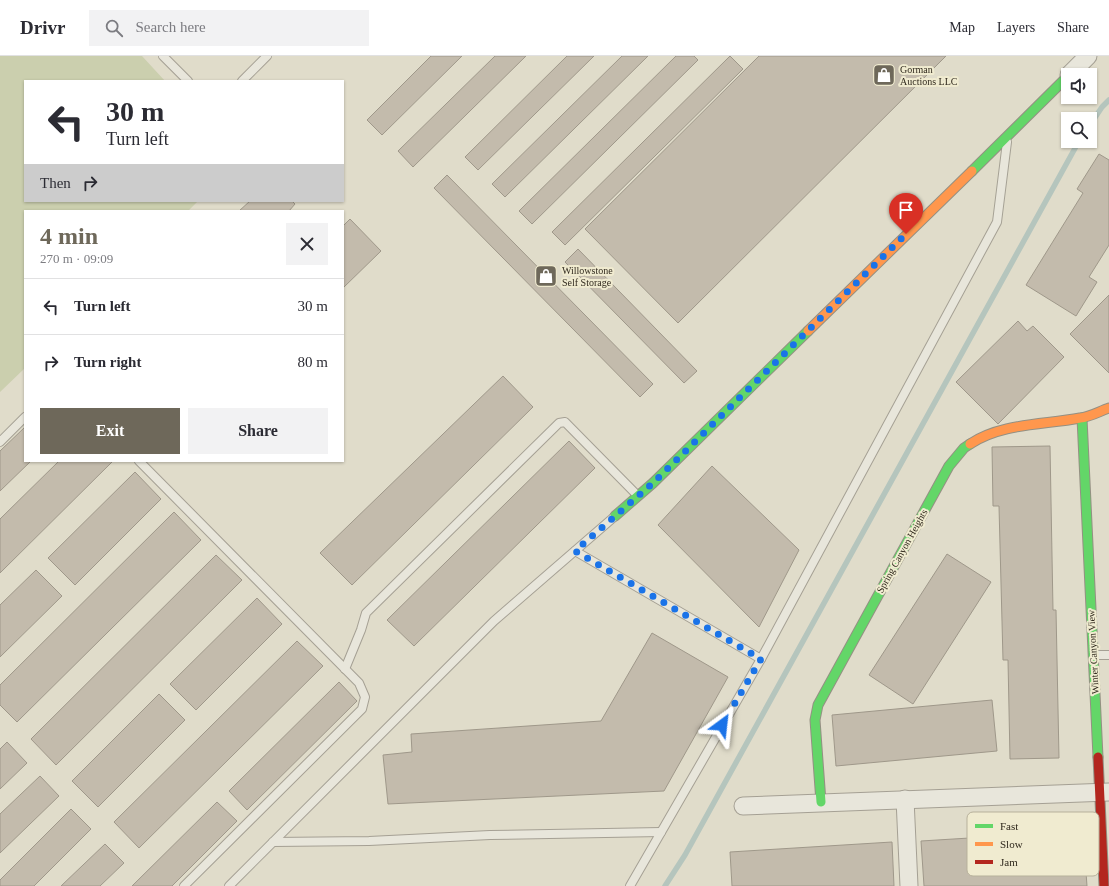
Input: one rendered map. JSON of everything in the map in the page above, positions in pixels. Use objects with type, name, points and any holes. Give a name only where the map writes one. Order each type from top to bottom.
[{"type":"street","points":[[1075,68],[1088,56]]},
{"type":"street","points":[[615,516],[653,483],[1061,82]]},
{"type":"street","name":"Spring Canyon Heights","points":[[821,802],[815,720],[818,706],[824,692],[949,466],[964,448],[980,437],[998,430],[1082,418],[1109,408]]},
{"type":"street","name":"Winter Canyon View","points":[[1082,418],[1093,655],[1104,792],[1104,886]]},
{"type":"street","points":[[743,806],[1104,792]]},
{"type":"street","points":[[905,799],[909,886]]},
{"type":"lane","points":[[163,56],[187,80]]},
{"type":"lane","points":[[243,80],[268,56]]},
{"type":"lane","points":[[630,886],[761,659],[996,222],[1008,135]]},
{"type":"lane","points":[[0,442],[24,418]]},
{"type":"lane","points":[[345,669],[361,630],[366,613],[558,423],[566,422],[638,496]]},
{"type":"lane","points":[[140,462],[359,683],[365,697],[362,709],[184,886]]},
{"type":"lane","points":[[229,886],[494,621],[615,516]]},
{"type":"lane","points":[[575,551],[761,659]]},
{"type":"lane","points":[[1093,655],[1109,655]]},
{"type":"lane","points":[[272,842],[490,835],[661,832]]},
{"type":"green space","points":[[0,56],[142,56],[164,80],[24,80],[24,202],[197,202],[189,210],[24,210],[24,369],[0,392]]},
{"type":"building","points":[[431,56],[462,56],[382,135],[367,120]]},
{"type":"building","points":[[495,56],[526,56],[413,167],[398,151]]},
{"type":"building","points":[[567,56],[594,56],[478,170],[465,157]]},
{"type":"building","points":[[622,56],[648,56],[505,197],[492,184]]},
{"type":"building","points":[[676,56],[694,56],[698,60],[532,224],[519,211]]},
{"type":"building","points":[[730,56],[743,69],[565,245],[552,232]]},
{"type":"building","points":[[759,56],[946,56],[678,323],[585,229]]},
{"type":"building","points":[[1099,154],[1109,160],[1109,245],[1089,277],[1097,282],[1076,316],[1026,285],[1083,193],[1077,189]]},
{"type":"building","points":[[447,175],[653,384],[640,397],[434,188]]},
{"type":"building","points":[[249,202],[293,202],[295,204],[290,210],[240,210]]},
{"type":"building","points":[[350,219],[381,251],[344,287],[344,225]]},
{"type":"building","points":[[578,249],[697,371],[684,383],[565,262]]},
{"type":"building","points":[[1109,295],[1109,373],[1070,334]]},
{"type":"building","points":[[1018,321],[1027,331],[1033,326],[1064,357],[998,424],[956,382]]},
{"type":"building","points":[[503,376],[533,407],[352,585],[320,553]]},
{"type":"building","points":[[24,428],[24,462],[30,462],[0,491],[0,451]]},
{"type":"building","points":[[569,441],[595,468],[414,646],[387,620]]},
{"type":"building","points":[[1050,446],[1053,610],[1056,610],[1059,758],[1010,759],[1008,660],[1003,660],[999,506],[993,506],[992,447]]},
{"type":"building","points":[[58,462],[112,462],[0,573],[0,519]]},
{"type":"building","points":[[712,466],[799,550],[759,627],[658,525]]},
{"type":"building","points":[[135,472],[161,499],[75,585],[48,558]]},
{"type":"building","points":[[174,512],[201,540],[17,722],[0,705],[0,685]]},
{"type":"building","points":[[947,554],[991,582],[913,704],[869,675]]},
{"type":"building","points":[[216,555],[242,580],[56,765],[31,739]]},
{"type":"building","points":[[36,570],[62,596],[0,657],[0,605]]},
{"type":"building","points":[[257,598],[282,624],[196,710],[170,684]]},
{"type":"building","points":[[652,633],[728,677],[664,791],[388,804],[383,755],[412,752],[411,734],[601,721]]},
{"type":"building","points":[[297,641],[323,666],[139,848],[114,822]]},
{"type":"building","points":[[339,682],[357,701],[247,810],[229,791]]},
{"type":"building","points":[[159,694],[185,720],[98,807],[72,781]]},
{"type":"building","points":[[992,700],[997,751],[836,766],[832,715]]},
{"type":"building","points":[[7,742],[27,763],[0,789],[0,749]]},
{"type":"building","points":[[40,776],[59,796],[0,853],[0,814]]},
{"type":"building","points":[[217,802],[237,821],[172,886],[132,886]]},
{"type":"building","points":[[71,809],[91,829],[34,886],[0,886],[0,880]]},
{"type":"building","points":[[967,838],[967,876],[1086,876],[1087,886],[924,886],[921,841]]},
{"type":"building","points":[[892,842],[894,886],[732,886],[730,852]]},
{"type":"building","points":[[105,844],[124,863],[100,886],[61,886]]},
{"type":"waterway","points":[[1097,114],[1109,100]]},
{"type":"waterway","points":[[665,886],[685,855],[1075,148]]},
{"type":"traffic: fast","points":[[972,171],[1061,83]]},
{"type":"traffic: fast","points":[[615,516],[653,483],[808,331]]},
{"type":"traffic: fast","points":[[1082,418],[1098,757]]},
{"type":"traffic: fast","points":[[821,802],[815,720],[818,705],[949,466],[964,448],[970,444]]},
{"type":"traffic: slow","points":[[808,331],[972,171]]},
{"type":"traffic: slow","points":[[970,444],[982,437],[1009,428],[1084,417],[1109,408]]},
{"type":"traffic: jam","points":[[1098,757],[1104,886]]},
{"type":"place","name":"Gorman Auctions LLC","points":[[884,75]]},
{"type":"place","name":"Willowstone Self Storage","points":[[546,276]]},
{"type":"route","points":[[722,725],[761,659],[575,551],[653,483],[906,234]]}]
